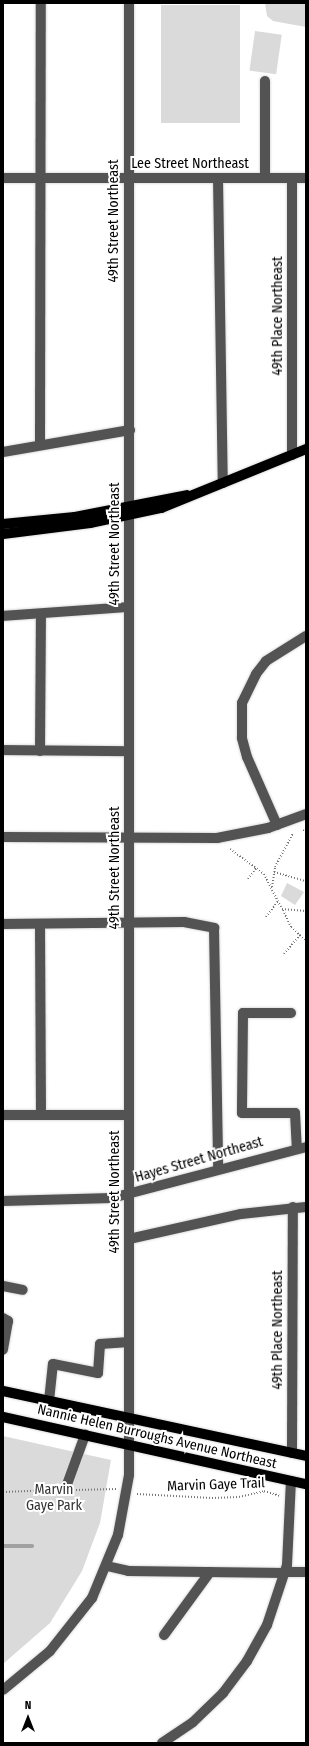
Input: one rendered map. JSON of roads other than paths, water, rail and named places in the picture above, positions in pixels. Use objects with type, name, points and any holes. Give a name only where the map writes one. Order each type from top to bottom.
[{"type":"main road","points":[[3,534],[129,511],[189,495],[223,483],[306,449]]},
{"type":"main road","points":[[3,524],[129,511]]},
{"type":"main road","name":"Nannie Helen Burroughs Avenue Northeast","points":[[3,1390],[129,1419],[306,1456]]},
{"type":"main road","name":"Nannie Helen Burroughs Avenue Northeast","points":[[3,1418],[306,1484]]},
{"type":"street","points":[[40,3],[40,445]]},
{"type":"street","name":"49th Street Northeast","points":[[3,1690],[40,1661],[64,1636],[92,1598],[107,1566],[128,1489],[128,751],[130,430],[127,178],[129,3]]},
{"type":"street","points":[[264,178],[266,82]]},
{"type":"street","name":"Lee Street Northeast","points":[[3,178],[306,178]]},
{"type":"street","points":[[218,178],[223,483]]},
{"type":"street","name":"49th Place Northeast","points":[[292,178],[292,455]]},
{"type":"street","points":[[3,452],[130,430]]},
{"type":"street","points":[[3,616],[129,607]]},
{"type":"street","points":[[40,750],[41,614]]},
{"type":"street","points":[[278,825],[246,757],[241,726],[242,703],[256,674],[266,661],[306,636]]},
{"type":"street","points":[[3,750],[128,751]]},
{"type":"street","points":[[3,837],[233,837],[278,825],[306,814]]},
{"type":"street","points":[[3,924],[198,922],[210,925],[216,932],[218,1169]]},
{"type":"street","points":[[40,924],[41,1115]]},
{"type":"street","points":[[291,1013],[243,1013],[242,1113],[295,1114],[301,1148]]},
{"type":"street","points":[[3,1115],[129,1115]]},
{"type":"street","name":"Hayes Street Northeast","points":[[3,1201],[90,1200],[129,1194],[301,1148]]},
{"type":"street","points":[[129,1239],[193,1222],[293,1207],[306,1207]]},
{"type":"street","name":"49th Place Northeast","points":[[292,1453],[293,1207]]},
{"type":"street","points":[[3,1286],[23,1290]]},
{"type":"street","points":[[3,1318],[8,1321],[3,1350]]},
{"type":"street","points":[[49,1401],[53,1364],[98,1373],[100,1344],[129,1342]]},
{"type":"street","points":[[65,1490],[85,1435]]},
{"type":"street","points":[[162,1743],[204,1713],[236,1677],[267,1625],[285,1573],[291,1533],[291,1481]]},
{"type":"street","points":[[107,1566],[128,1571],[306,1572]]},
{"type":"street","points":[[164,1635],[210,1572]]},
{"type":"waterway","points":[[3,1546],[32,1546]]},
{"type":"park label","name":"Marvin Gaye Park","points":[[54,1498]]}]
